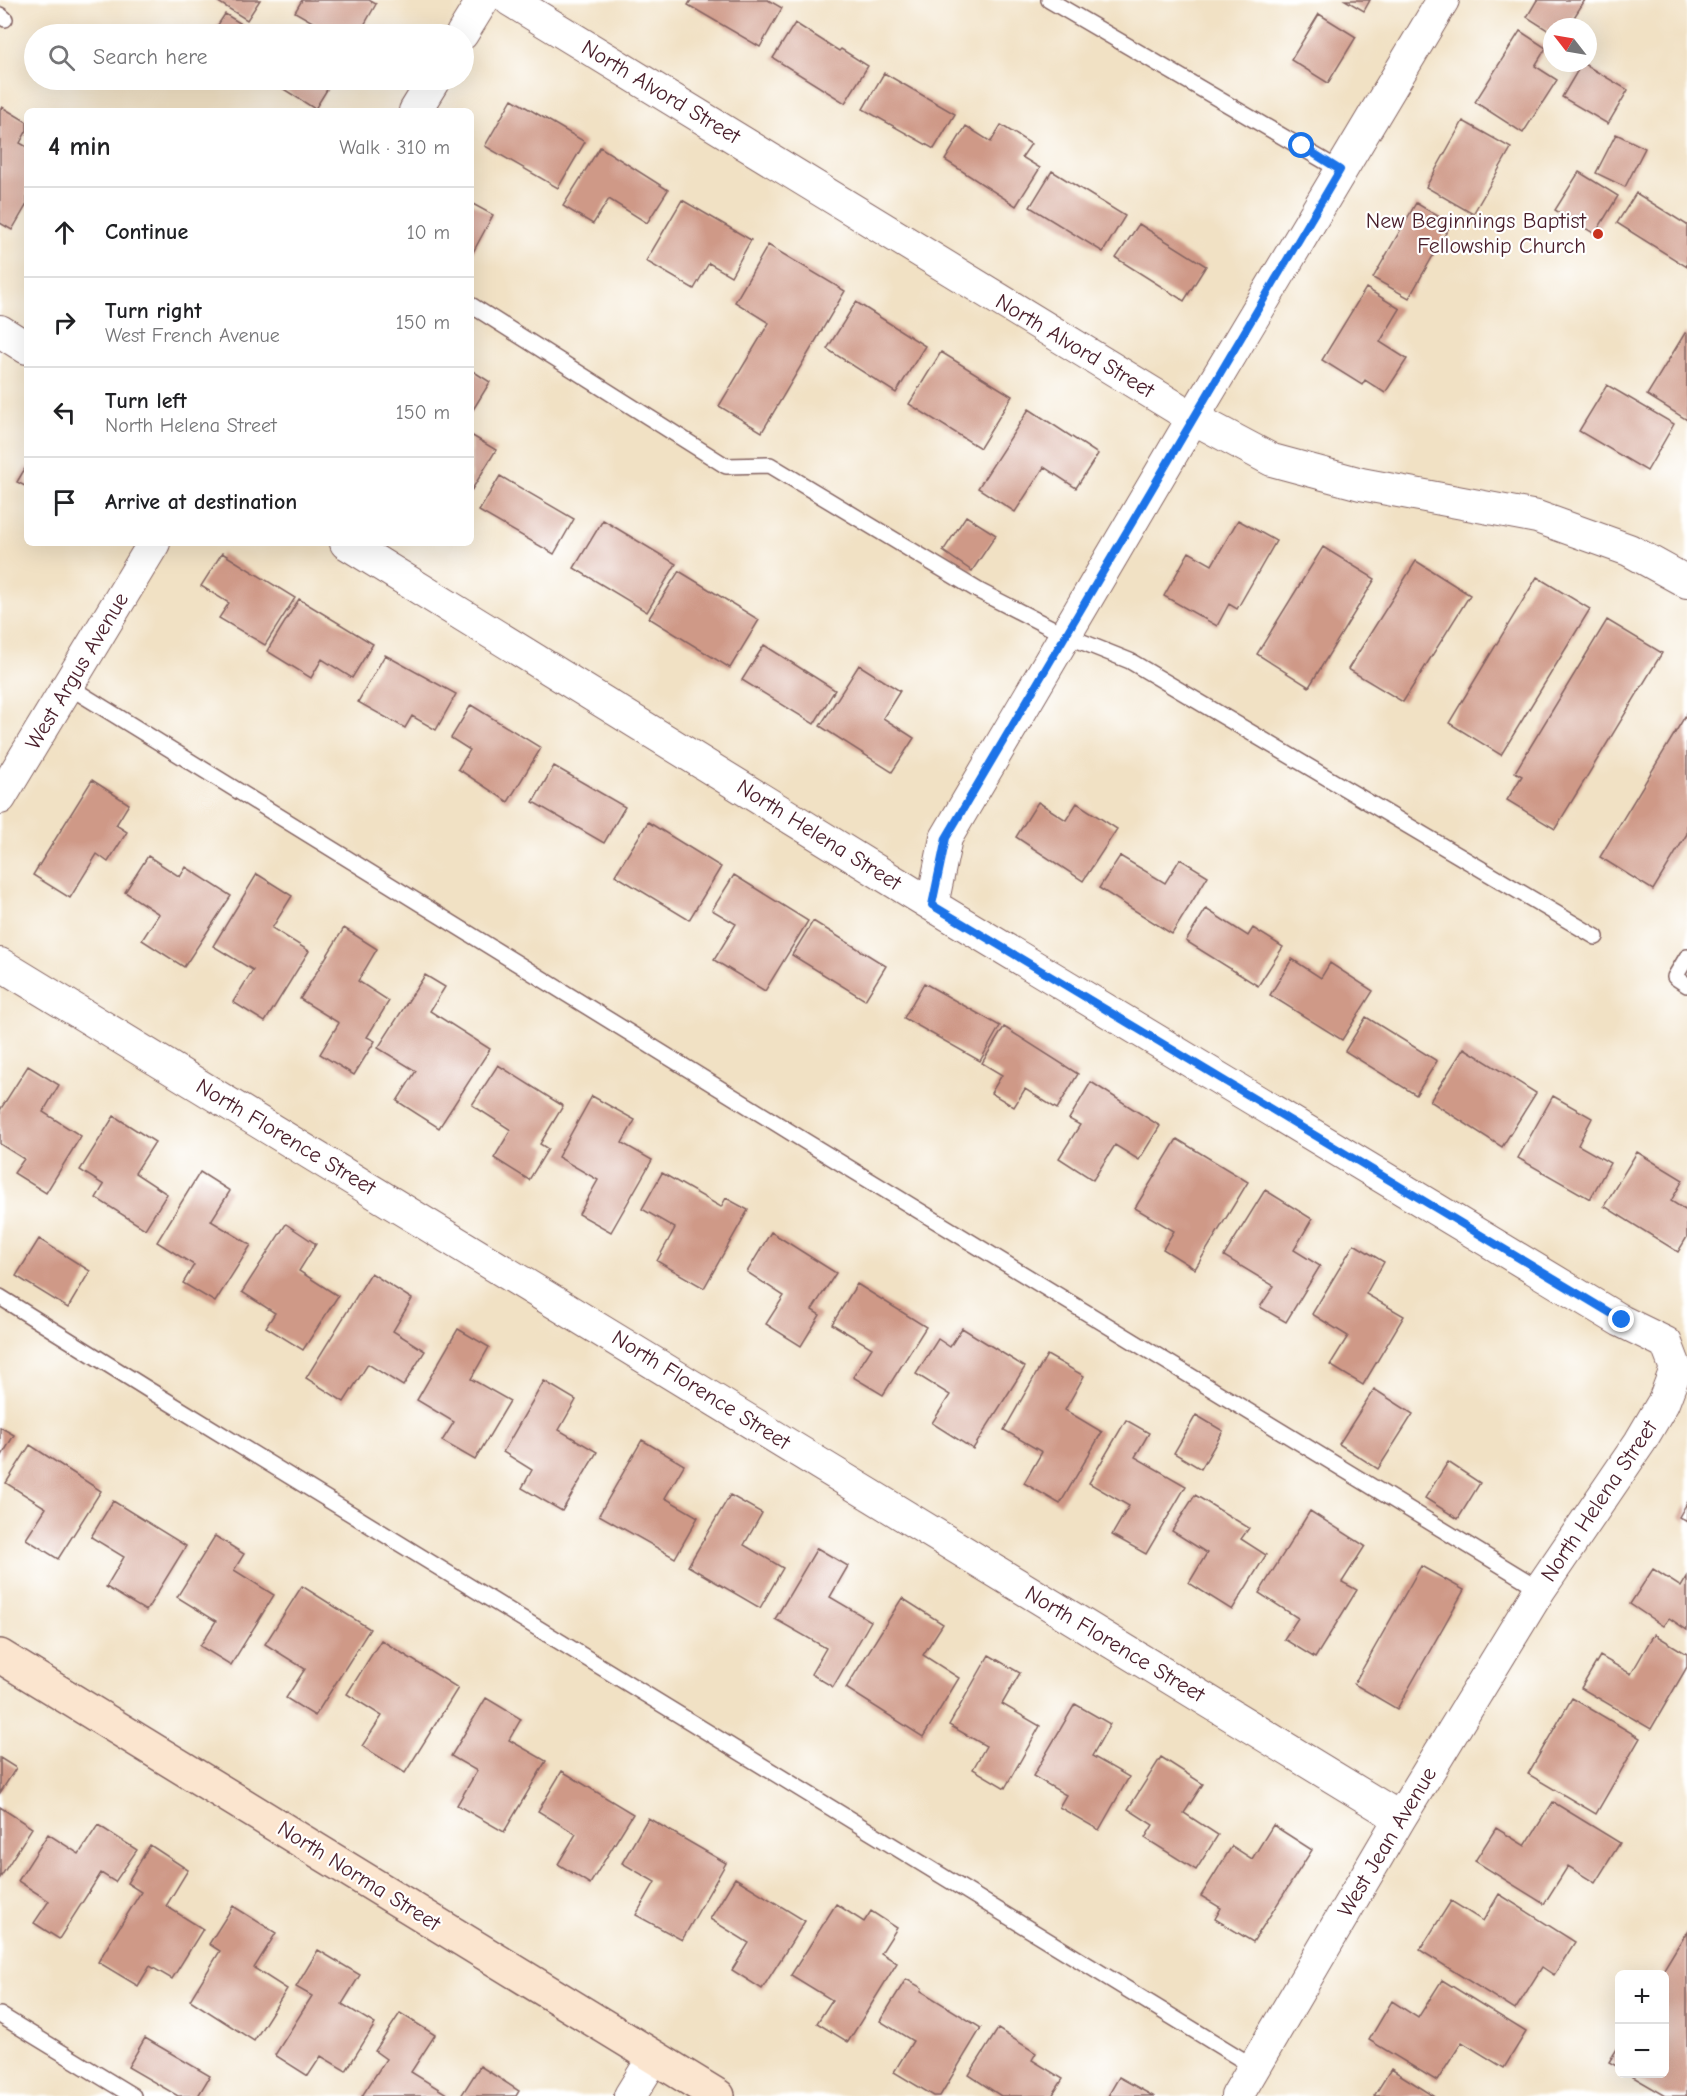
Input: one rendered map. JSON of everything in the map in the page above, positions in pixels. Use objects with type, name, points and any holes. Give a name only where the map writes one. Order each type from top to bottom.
[{"type":"main road","name":"North Norma Street","points":[[0,1656],[718,2096]]},
{"type":"street","points":[[468,24],[483,0]]},
{"type":"street","name":"North Alvord Street","points":[[510,0],[1192,418],[1272,460],[1361,484],[1537,518],[1629,550],[1687,582]]},
{"type":"street","points":[[932,905],[946,838],[1192,418],[1443,0]]},
{"type":"street","points":[[417,108],[428,90]]},
{"type":"street","points":[[0,331],[24,346]]},
{"type":"street","name":"West Argus Avenue","points":[[0,798],[151,546]]},
{"type":"street","name":"North Helena Street","points":[[351,546],[932,905],[1611,1314],[1666,1343],[1676,1369],[1663,1403],[1640,1442],[1540,1589]]},
{"type":"street","name":"North Florence Street","points":[[0,964],[1401,1818]]},
{"type":"street","name":"West Jean Avenue","points":[[1237,2096],[1401,1818],[1540,1589]]},
{"type":"street","points":[[630,2096],[654,2057]]},
{"type":"lane","points":[[1049,0],[1340,170]]},
{"type":"lane","points":[[474,307],[726,466],[770,465],[979,591],[1065,635],[1130,661],[1596,937]]},
{"type":"lane","points":[[68,686],[808,1143],[1540,1589]]},
{"type":"lane","points":[[1687,957],[1675,977],[1687,985]]},
{"type":"lane","points":[[0,1297],[169,1403],[1254,2067]]},
{"type":"lane","points":[[0,2015],[133,2096]]},
{"type":"building","points":[[215,0],[260,0],[247,20]]},
{"type":"building","points":[[302,0],[369,0],[376,4],[365,24],[316,24],[295,12]]},
{"type":"building","points":[[691,0],[768,0],[782,8],[760,47],[688,5]]},
{"type":"building","points":[[1345,0],[1370,0],[1364,11]]},
{"type":"building","points":[[1537,0],[1585,0],[1574,18],[1543,18],[1543,27],[1527,17]]},
{"type":"building","points":[[225,14],[242,24],[218,24]]},
{"type":"building","points":[[1319,14],[1356,37],[1328,83],[1291,60]]},
{"type":"building","points":[[795,23],[868,66],[845,103],[773,58]]},
{"type":"building","points":[[1520,31],[1543,46],[1543,53],[1535,66],[1557,80],[1523,133],[1475,102]]},
{"type":"building","points":[[1577,72],[1597,72],[1628,90],[1608,124],[1562,97]]},
{"type":"building","points":[[884,73],[955,114],[934,149],[863,109]]},
{"type":"building","points":[[285,90],[327,90],[313,108]]},
{"type":"building","points":[[512,99],[585,142],[558,188],[485,146]]},
{"type":"building","points":[[2,107],[24,120],[24,136],[20,143],[24,145],[24,209],[12,230],[0,223],[0,110]]},
{"type":"building","points":[[1463,121],[1511,148],[1473,214],[1426,187]]},
{"type":"building","points":[[1001,125],[1031,144],[1022,157],[1040,168],[1016,206],[945,160],[966,126],[991,142]]},
{"type":"building","points":[[1616,134],[1645,148],[1625,187],[1596,173]]},
{"type":"building","points":[[600,147],[668,190],[647,223],[609,199],[593,224],[563,206]]},
{"type":"building","points":[[1052,171],[1125,216],[1103,252],[1030,207]]},
{"type":"building","points":[[1579,172],[1618,196],[1595,234],[1555,210]]},
{"type":"building","points":[[1636,193],[1687,225],[1687,267],[1617,223]]},
{"type":"building","points":[[682,200],[751,240],[731,276],[709,263],[694,289],[646,261]]},
{"type":"building","points":[[1416,203],[1451,224],[1409,298],[1373,278]]},
{"type":"building","points":[[474,205],[493,215],[474,250]]},
{"type":"building","points":[[1139,224],[1206,266],[1184,301],[1116,258]]},
{"type":"building","points":[[768,245],[845,291],[762,432],[719,406],[769,323],[735,302]]},
{"type":"building","points":[[1366,288],[1400,309],[1380,342],[1407,359],[1385,393],[1365,380],[1362,385],[1322,360]]},
{"type":"building","points":[[856,302],[925,346],[896,393],[827,349]]},
{"type":"building","points":[[1685,333],[1687,334],[1687,420],[1647,395]]},
{"type":"building","points":[[941,352],[1012,396],[980,448],[909,404]]},
{"type":"building","points":[[474,372],[490,382],[474,408]]},
{"type":"building","points":[[1607,385],[1674,424],[1647,471],[1579,431]]},
{"type":"building","points":[[1029,409],[1098,454],[1076,488],[1044,467],[1015,512],[978,488]]},
{"type":"building","points":[[474,437],[496,450],[474,486]]},
{"type":"building","points":[[24,470],[24,486],[17,482]]},
{"type":"building","points":[[500,476],[574,519],[554,554],[479,511]]},
{"type":"building","points":[[966,516],[996,535],[972,571],[943,551]]},
{"type":"building","points":[[603,520],[676,564],[647,612],[574,568]]},
{"type":"building","points":[[1238,520],[1276,541],[1237,609],[1229,604],[1217,626],[1164,596],[1189,552],[1212,565]]},
{"type":"building","points":[[1323,547],[1375,579],[1309,687],[1257,654]]},
{"type":"building","points":[[222,553],[295,598],[265,645],[219,618],[229,603],[201,586]]},
{"type":"building","points":[[1416,561],[1470,595],[1403,702],[1348,669]]},
{"type":"building","points":[[679,571],[759,620],[730,668],[649,618]]},
{"type":"building","points":[[1537,577],[1590,609],[1501,755],[1449,723]]},
{"type":"building","points":[[299,599],[373,644],[352,678],[322,659],[311,678],[267,651]]},
{"type":"building","points":[[1607,620],[1662,653],[1555,829],[1507,800],[1522,776],[1515,772]]},
{"type":"building","points":[[764,645],[835,690],[814,724],[742,680]]},
{"type":"building","points":[[385,655],[456,694],[436,730],[412,716],[405,728],[358,702]]},
{"type":"building","points":[[859,665],[900,691],[883,718],[914,738],[892,772],[820,726]]},
{"type":"building","points":[[471,705],[541,748],[508,802],[458,769],[470,750],[451,738]]},
{"type":"building","points":[[1687,713],[1687,834],[1653,890],[1600,857]]},
{"type":"building","points":[[554,766],[625,807],[604,843],[533,802]]},
{"type":"building","points":[[92,780],[129,804],[116,825],[127,832],[108,862],[97,854],[70,898],[33,875]]},
{"type":"building","points":[[1038,802],[1066,820],[1077,803],[1117,829],[1083,881],[1016,837]]},
{"type":"building","points":[[648,822],[721,867],[689,920],[615,875]]},
{"type":"building","points":[[148,856],[180,877],[186,867],[231,896],[184,967],[142,940],[159,914],[125,892]]},
{"type":"building","points":[[1120,856],[1165,883],[1180,859],[1208,876],[1172,934],[1099,888]]},
{"type":"building","points":[[257,874],[292,896],[272,928],[309,951],[265,1022],[233,1002],[253,970],[213,946]]},
{"type":"building","points":[[734,875],[808,921],[765,991],[714,960],[736,924],[712,910]]},
{"type":"building","points":[[1206,909],[1248,936],[1253,928],[1283,947],[1258,986],[1186,941]]},
{"type":"building","points":[[813,921],[886,966],[865,1000],[792,955]]},
{"type":"building","points":[[344,928],[377,949],[358,981],[389,1001],[367,1037],[375,1041],[354,1075],[320,1054],[339,1023],[300,999]]},
{"type":"building","points":[[1292,959],[1321,978],[1330,963],[1373,991],[1342,1040],[1270,995]]},
{"type":"building","points":[[425,975],[445,987],[430,1011],[490,1049],[439,1128],[397,1101],[416,1071],[378,1048]]},
{"type":"building","points":[[924,983],[1000,1026],[980,1061],[904,1018]]},
{"type":"building","points":[[1366,1017],[1437,1061],[1416,1095],[1345,1051]]},
{"type":"building","points":[[1004,1027],[1078,1074],[1057,1109],[1025,1089],[1014,1107],[991,1093],[1002,1075],[982,1063]]},
{"type":"building","points":[[1464,1048],[1536,1093],[1502,1147],[1430,1101]]},
{"type":"building","points":[[498,1065],[563,1106],[540,1144],[548,1149],[529,1180],[494,1158],[511,1130],[472,1105]]},
{"type":"building","points":[[28,1066],[59,1085],[43,1112],[81,1136],[46,1193],[14,1173],[24,1159],[0,1144],[0,1110]]},
{"type":"building","points":[[1091,1082],[1160,1126],[1139,1160],[1115,1145],[1093,1180],[1059,1158],[1080,1125],[1069,1119]]},
{"type":"building","points":[[592,1096],[635,1120],[622,1143],[652,1160],[611,1232],[579,1214],[598,1180],[558,1157]]},
{"type":"building","points":[[1553,1096],[1592,1118],[1578,1145],[1610,1163],[1590,1199],[1518,1158]]},
{"type":"building","points":[[114,1116],[155,1142],[135,1173],[167,1194],[145,1229],[96,1198],[104,1185],[80,1170]]},
{"type":"building","points":[[1177,1139],[1248,1182],[1195,1269],[1163,1249],[1174,1231],[1135,1208]]},
{"type":"building","points":[[1637,1152],[1683,1180],[1671,1201],[1687,1211],[1687,1237],[1678,1252],[1604,1206]]},
{"type":"building","points":[[200,1172],[230,1191],[211,1221],[251,1245],[215,1302],[183,1283],[194,1265],[157,1242]]},
{"type":"building","points":[[662,1173],[721,1207],[726,1198],[748,1210],[704,1288],[657,1261],[675,1228],[642,1209]]},
{"type":"building","points":[[1265,1190],[1312,1219],[1294,1250],[1320,1266],[1286,1322],[1260,1307],[1274,1286],[1224,1256]]},
{"type":"building","points":[[286,1224],[316,1244],[299,1271],[338,1296],[303,1350],[266,1327],[275,1313],[242,1292]]},
{"type":"building","points":[[771,1232],[836,1273],[812,1310],[820,1315],[801,1346],[766,1324],[784,1296],[747,1272]]},
{"type":"building","points":[[39,1239],[90,1271],[68,1308],[16,1276]]},
{"type":"building","points":[[1354,1244],[1384,1262],[1366,1294],[1404,1316],[1363,1385],[1330,1365],[1348,1336],[1312,1314]]},
{"type":"building","points":[[371,1273],[412,1299],[393,1331],[425,1351],[403,1386],[368,1364],[344,1402],[306,1378]]},
{"type":"building","points":[[857,1284],[926,1327],[883,1395],[853,1377],[872,1348],[832,1324]]},
{"type":"building","points":[[962,1328],[1025,1367],[973,1449],[932,1423],[950,1395],[916,1374],[938,1339],[950,1347]]},
{"type":"building","points":[[458,1329],[489,1347],[471,1379],[510,1401],[475,1460],[442,1441],[454,1422],[417,1400]]},
{"type":"building","points":[[1047,1355],[1084,1376],[1065,1410],[1102,1432],[1060,1504],[1024,1483],[1042,1452],[1004,1430]]},
{"type":"building","points":[[544,1381],[576,1400],[559,1430],[597,1452],[562,1511],[522,1488],[532,1470],[503,1452]]},
{"type":"building","points":[[1374,1389],[1413,1414],[1378,1469],[1339,1444]]},
{"type":"building","points":[[1196,1415],[1223,1431],[1201,1469],[1174,1453]]},
{"type":"building","points":[[1126,1420],[1149,1433],[1135,1457],[1186,1486],[1146,1554],[1112,1535],[1129,1506],[1089,1483]]},
{"type":"building","points":[[0,1427],[14,1435],[0,1459]]},
{"type":"building","points":[[642,1440],[684,1465],[665,1498],[698,1517],[675,1558],[599,1515]]},
{"type":"building","points":[[30,1445],[101,1491],[58,1559],[26,1539],[46,1508],[6,1483]]},
{"type":"building","points":[[1448,1462],[1480,1483],[1458,1519],[1425,1498]]},
{"type":"building","points":[[730,1495],[762,1513],[744,1545],[783,1568],[760,1608],[688,1566]]},
{"type":"building","points":[[1195,1495],[1249,1528],[1241,1539],[1266,1555],[1232,1610],[1189,1583],[1207,1553],[1172,1531]]},
{"type":"building","points":[[113,1501],[186,1546],[146,1611],[106,1587],[124,1557],[91,1537]]},
{"type":"building","points":[[1687,1503],[1687,1522],[1679,1517]]},
{"type":"building","points":[[1310,1511],[1365,1546],[1342,1582],[1357,1590],[1315,1658],[1284,1639],[1298,1618],[1259,1593]]},
{"type":"building","points":[[215,1536],[244,1554],[234,1570],[274,1595],[231,1665],[200,1646],[216,1621],[177,1597]]},
{"type":"building","points":[[817,1548],[848,1566],[830,1597],[871,1621],[833,1687],[811,1674],[826,1648],[775,1619]]},
{"type":"building","points":[[1421,1566],[1464,1590],[1397,1709],[1354,1684]]},
{"type":"building","points":[[1653,1569],[1681,1587],[1687,1577],[1687,1630],[1669,1618],[1663,1626],[1630,1604]]},
{"type":"building","points":[[302,1586],[370,1629],[315,1716],[286,1698],[305,1669],[265,1644]]},
{"type":"building","points":[[902,1598],[943,1624],[923,1655],[959,1678],[923,1737],[846,1688]]},
{"type":"building","points":[[1654,1634],[1687,1654],[1687,1667],[1651,1729],[1581,1688],[1600,1656],[1631,1674]]},
{"type":"building","points":[[381,1640],[458,1688],[405,1773],[362,1746],[382,1716],[347,1694]]},
{"type":"building","points":[[989,1655],[1020,1673],[1002,1704],[1040,1726],[1005,1788],[973,1769],[986,1746],[949,1725]]},
{"type":"building","points":[[486,1698],[521,1719],[509,1740],[546,1761],[504,1832],[457,1805],[477,1771],[451,1756]]},
{"type":"building","points":[[1572,1698],[1640,1738],[1596,1814],[1528,1774]]},
{"type":"building","points":[[1075,1704],[1110,1724],[1092,1756],[1129,1777],[1099,1830],[1059,1807],[1066,1795],[1033,1776]]},
{"type":"building","points":[[1161,1757],[1203,1784],[1184,1813],[1218,1835],[1196,1870],[1145,1838],[1153,1825],[1128,1809]]},
{"type":"building","points":[[0,1758],[16,1768],[0,1793]]},
{"type":"building","points":[[562,1771],[633,1814],[590,1884],[558,1864],[576,1834],[538,1811]]},
{"type":"building","points":[[1553,1802],[1620,1843],[1595,1883],[1568,1866],[1544,1904],[1475,1861],[1496,1828],[1525,1846]]},
{"type":"building","points":[[0,1807],[32,1828],[0,1878]]},
{"type":"building","points":[[648,1818],[726,1863],[682,1940],[636,1915],[655,1882],[622,1863]]},
{"type":"building","points":[[98,1825],[137,1850],[115,1882],[101,1873],[59,1939],[34,1923],[49,1901],[18,1881],[48,1834],[79,1854]]},
{"type":"building","points":[[1273,1825],[1312,1850],[1253,1942],[1215,1919],[1221,1908],[1201,1896],[1232,1846],[1252,1859]]},
{"type":"building","points":[[150,1845],[188,1870],[166,1906],[203,1929],[172,1979],[150,1966],[138,1986],[98,1962],[141,1892],[127,1883]]},
{"type":"building","points":[[735,1878],[805,1921],[762,1989],[732,1970],[749,1943],[710,1919]]},
{"type":"building","points":[[1499,1894],[1575,1942],[1554,1975],[1542,1967],[1515,2010],[1420,1950],[1451,1901],[1483,1921]]},
{"type":"building","points":[[836,1904],[864,1922],[871,1911],[897,1928],[881,1953],[897,1963],[848,2042],[817,2023],[832,2000],[791,1975]]},
{"type":"building","points":[[233,1906],[276,1933],[254,1968],[287,1989],[254,2041],[190,2000],[220,1951],[209,1944]]},
{"type":"building","points":[[1687,1931],[1687,2096],[1666,2096],[1635,2078],[1669,2078],[1669,1970],[1663,1970]]},
{"type":"building","points":[[318,1950],[360,1975],[342,2004],[375,2024],[346,2071],[321,2056],[308,2076],[275,2055],[312,1996],[296,1987]]},
{"type":"building","points":[[906,1979],[922,1988],[921,1991],[981,2028],[940,2096],[934,2096],[894,2072],[913,2041],[880,2021]]},
{"type":"building","points":[[1442,1980],[1526,2032],[1504,2068],[1462,2042],[1437,2081],[1369,2040],[1392,2001],[1418,2018]]},
{"type":"building","points":[[400,2013],[435,2035],[411,2072],[450,2096],[362,2096],[386,2059],[375,2051]]},
{"type":"building","points":[[998,2029],[1036,2053],[1032,2060],[1063,2079],[1052,2096],[1001,2096],[969,2075]]},
{"type":"building","points":[[145,2038],[210,2076],[198,2096],[178,2096],[128,2067]]},
{"type":"building","points":[[1615,2052],[1615,2065],[1609,2062]]},
{"type":"building","points":[[480,2066],[519,2091],[516,2096],[461,2096]]},
{"type":"building","points":[[1391,2069],[1434,2096],[1374,2096]]},
{"type":"building","points":[[1119,2077],[1153,2096],[1108,2096]]},
{"type":"place","name":"New Beginnings Baptist Fellowship Church","points":[[1598,234]]},
{"type":"route","points":[[1302,146],[1340,170],[946,838],[932,905],[1622,1320]]}]
